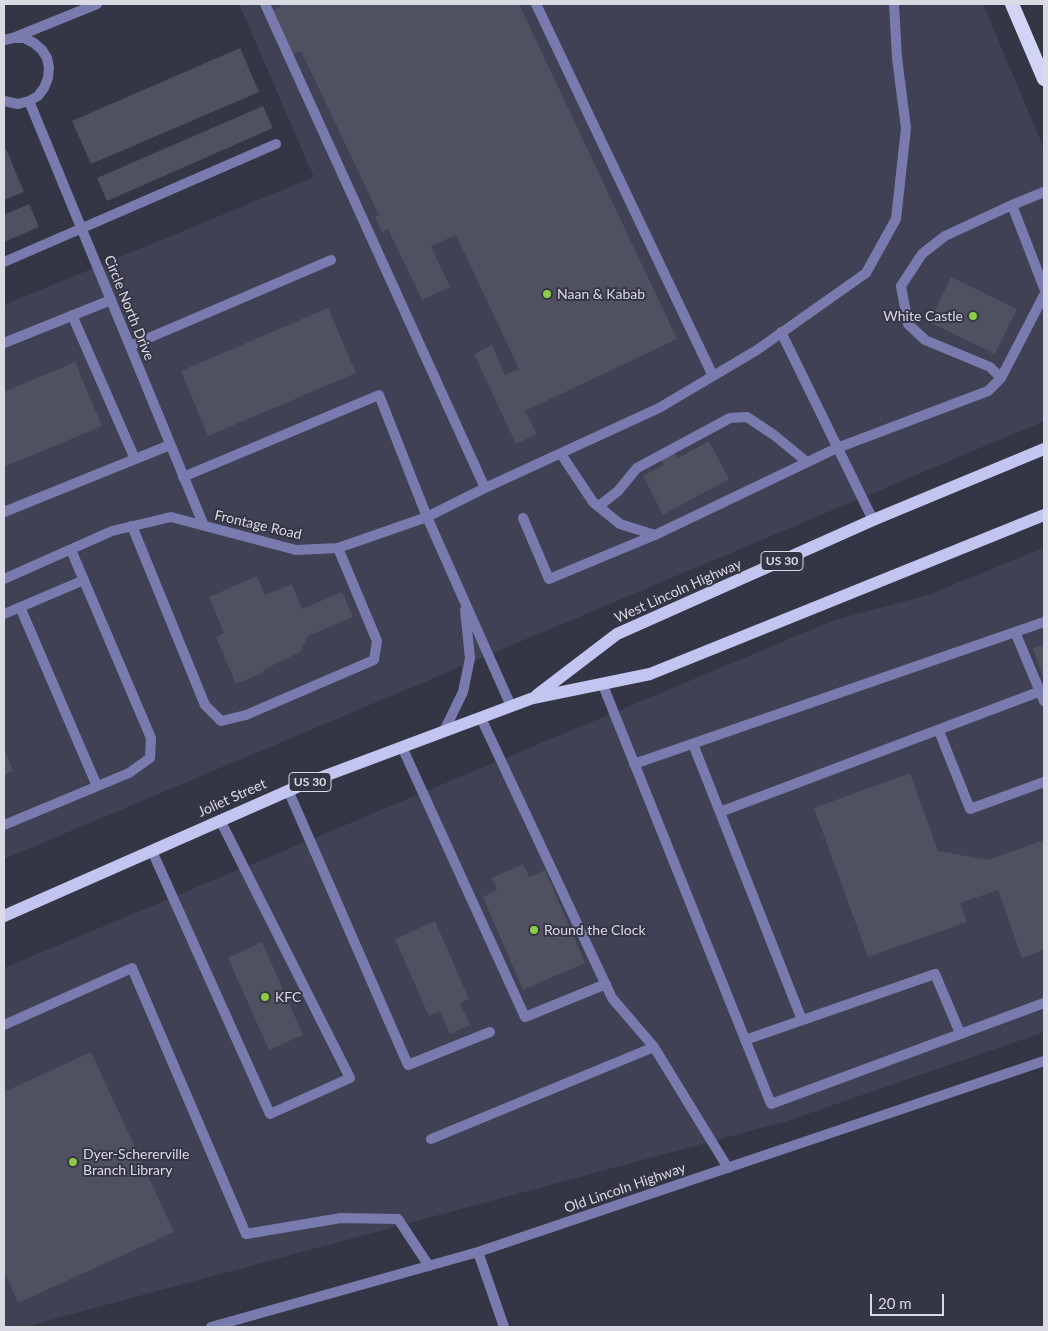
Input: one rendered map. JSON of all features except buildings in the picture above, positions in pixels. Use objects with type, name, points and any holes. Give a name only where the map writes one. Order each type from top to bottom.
[{"type":"highway","points":[[1012,4],[1044,79]]},
{"type":"main road","name":"West Lincoln Highway","points":[[534,698],[617,634],[873,520],[1044,449]]},
{"type":"main road","name":"US 30","points":[[534,698],[650,674],[1044,515]]},
{"type":"main road","name":"Joliet Street","points":[[4,916],[288,790],[534,698]]},
{"type":"street","points":[[9,39],[97,4]]},
{"type":"street","points":[[265,4],[485,488]]},
{"type":"street","points":[[536,4],[714,376]]},
{"type":"street","name":"Frontage Road","points":[[4,580],[112,531],[170,517],[296,550],[338,548],[427,517],[485,488],[659,408],[756,350],[866,272],[896,219],[906,128],[897,58],[894,4]]},
{"type":"street","points":[[4,101],[18,104],[38,96],[48,78],[49,68],[47,58],[34,43],[24,38],[9,39]]},
{"type":"street","name":"Circle North Drive","points":[[29,101],[204,526]]},
{"type":"street","points":[[4,262],[276,144]]},
{"type":"street","points":[[1000,378],[990,367],[925,340],[908,324],[901,286],[922,254],[945,236],[1044,192]]},
{"type":"street","points":[[1012,205],[1044,288]]},
{"type":"street","points":[[130,346],[331,260]]},
{"type":"street","points":[[523,518],[549,579],[656,535],[837,448],[988,391],[1000,378],[1044,295]]},
{"type":"street","points":[[4,343],[110,300]]},
{"type":"street","points":[[72,315],[135,459]]},
{"type":"street","points":[[781,332],[873,520]]},
{"type":"street","points":[[183,477],[379,395],[427,517],[511,706]]},
{"type":"street","points":[[599,506],[618,491],[637,468],[730,418],[747,417],[807,462]]},
{"type":"street","points":[[4,512],[170,445]]},
{"type":"street","points":[[561,454],[592,502],[620,524],[656,535]]},
{"type":"street","points":[[132,526],[204,705],[221,721],[246,715],[374,660],[377,642],[338,548]]},
{"type":"street","points":[[4,825],[130,773],[150,758],[151,738],[71,550]]},
{"type":"street","points":[[4,614],[84,580]]},
{"type":"street","points":[[444,731],[463,692],[470,658],[464,599]]},
{"type":"street","points":[[20,607],[97,786]]},
{"type":"street","points":[[634,764],[1044,622]]},
{"type":"street","points":[[720,812],[939,731],[1042,696],[1015,632]]},
{"type":"street","points":[[602,683],[771,1104],[1044,1002]]},
{"type":"street","points":[[481,718],[612,998],[654,1047],[728,1168]]},
{"type":"street","points":[[939,731],[970,809],[1044,782]]},
{"type":"street","points":[[693,744],[802,1020]]},
{"type":"street","points":[[402,748],[525,1017],[606,984]]},
{"type":"street","points":[[288,790],[408,1065],[490,1032]]},
{"type":"street","points":[[152,851],[270,1114],[350,1078],[220,820]]},
{"type":"street","points":[[4,1024],[132,968],[246,1234],[341,1218],[398,1219],[429,1266]]},
{"type":"street","points":[[745,1040],[935,974],[960,1034]]},
{"type":"street","points":[[431,1139],[654,1047]]},
{"type":"street","name":"Old Lincoln Highway","points":[[210,1327],[478,1252],[1044,1061]]},
{"type":"street","points":[[478,1252],[504,1327]]},
{"type":"shaded area","points":[[239,4],[983,4],[1044,149],[1044,421],[4,859],[4,305],[314,177]]},
{"type":"shaded area","points":[[1044,548],[1044,1032],[787,1121],[24,1327],[4,1327],[4,968],[835,620],[928,595]]},
{"type":"place","name":"Naan & Kabab","points":[[547,294]]},
{"type":"place","name":"White Castle","points":[[973,316]]},
{"type":"place","name":"Round the Clock","points":[[534,930]]},
{"type":"place","name":"KFC","points":[[265,997]]},
{"type":"place","name":"Dyer-Schererville Branch Library","points":[[73,1162]]}]
